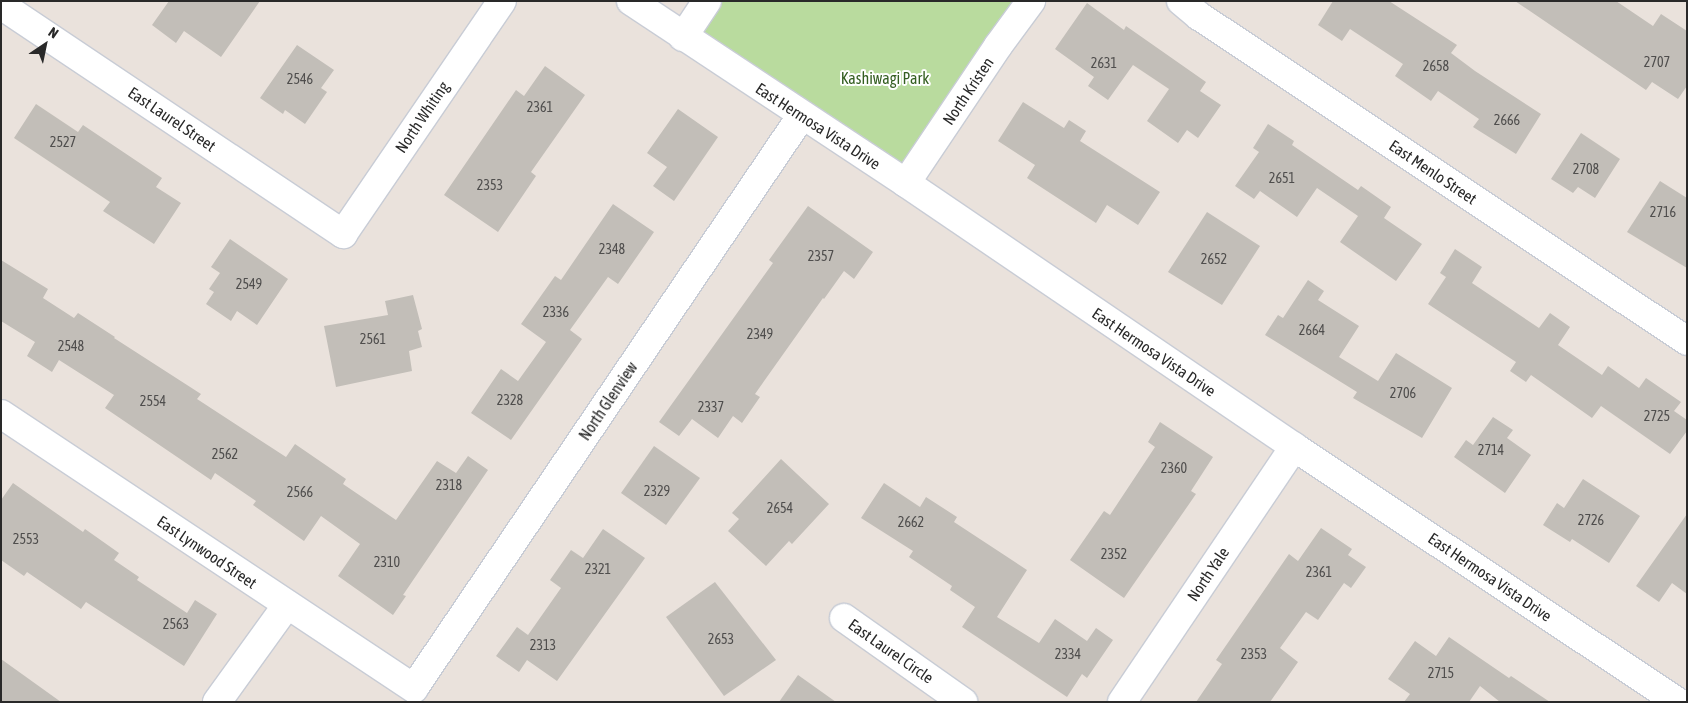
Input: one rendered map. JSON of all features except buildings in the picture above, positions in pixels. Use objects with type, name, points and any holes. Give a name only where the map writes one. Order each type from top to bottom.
[{"type":"street","name":"North Whiting","points":[[343,234],[502,1]]},
{"type":"street","name":"East Hermosa Vista Drive","points":[[631,1],[906,183],[1294,447],[1678,702]]},
{"type":"street","points":[[683,37],[707,1]]},
{"type":"street","name":"North Kristen","points":[[906,183],[998,46],[1031,1]]},
{"type":"street","name":"East Menlo Street","points":[[1181,1],[1198,16],[1687,341]]},
{"type":"street","name":"East Laurel Street","points":[[1,5],[343,234]]},
{"type":"street","name":"North Glenview","points":[[414,688],[802,115]]},
{"type":"street","name":"East Lynwood Street","points":[[1,414],[414,688]]},
{"type":"street","name":"North Yale","points":[[1122,702],[1294,447]]},
{"type":"street","points":[[218,702],[287,604]]},
{"type":"street","name":"East Laurel Circle","points":[[844,618],[950,698]]},
{"type":"green space","name":"Kashiwagi Park","points":[[707,1],[1031,1],[906,183],[683,37]]}]
